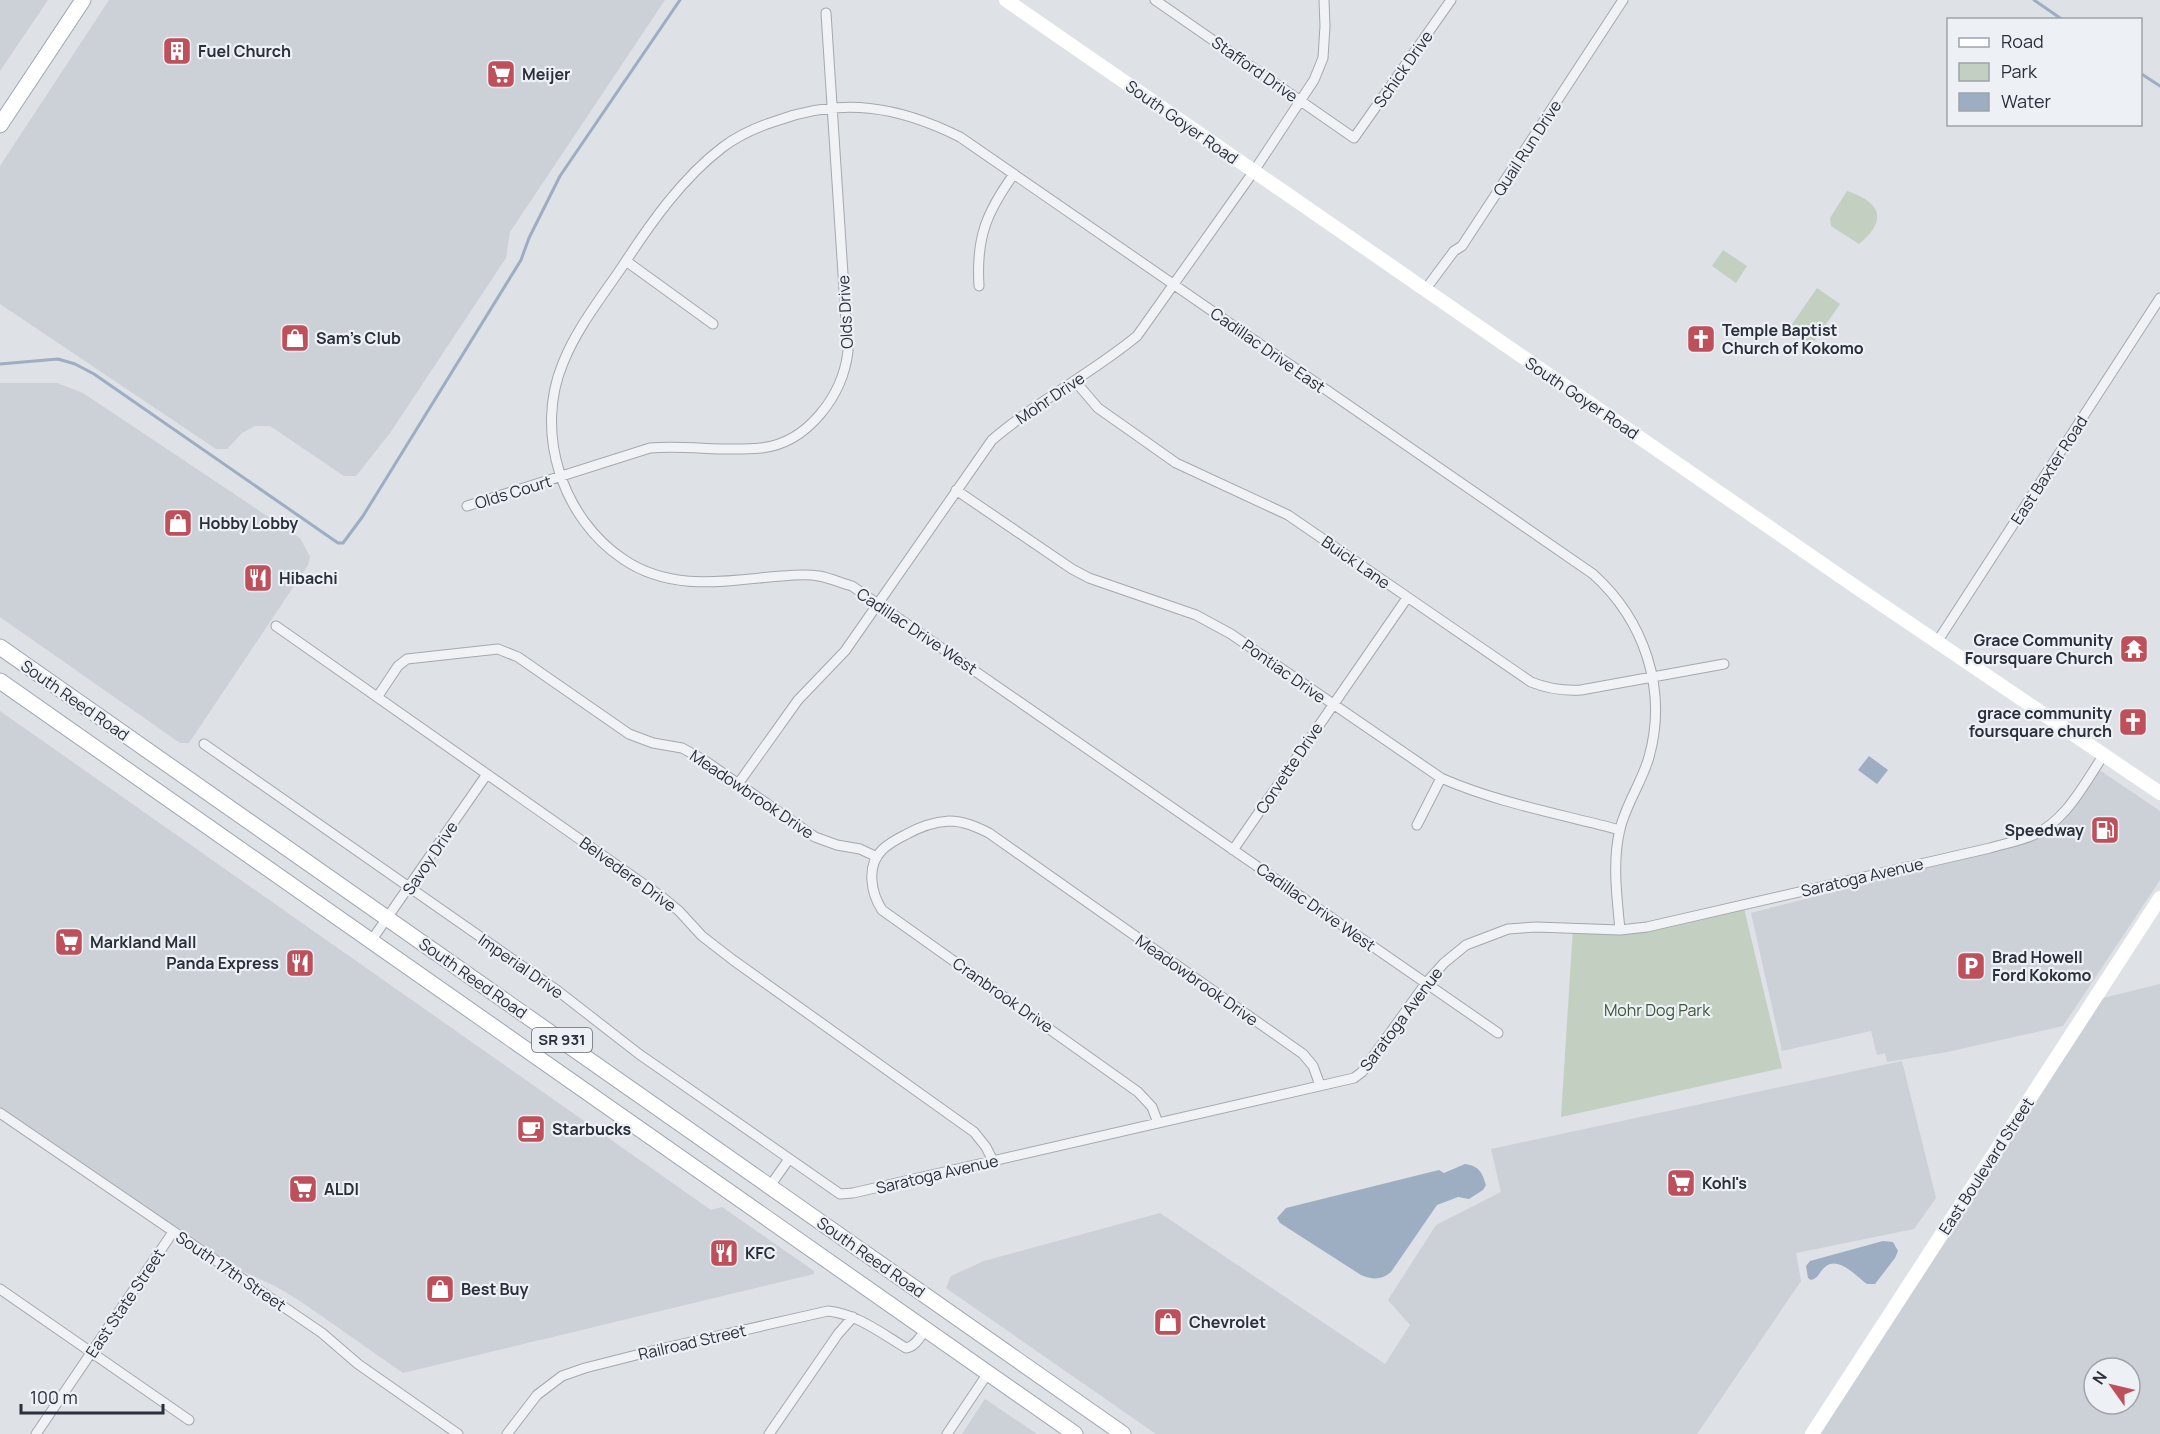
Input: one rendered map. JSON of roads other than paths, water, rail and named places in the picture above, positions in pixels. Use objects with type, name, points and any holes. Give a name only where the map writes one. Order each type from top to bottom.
[{"type":"main road","points":[[0,125],[82,0]]},
{"type":"main road","name":"South Reed Road","points":[[0,647],[1123,1434]]},
{"type":"main road","name":"South Reed Road","points":[[0,681],[1075,1434]]},
{"type":"street","name":"South Goyer Road","points":[[1006,0],[2103,756],[2160,792]]},
{"type":"street","name":"Stafford Drive","points":[[1155,0],[1354,138]]},
{"type":"street","name":"Mohr Drive","points":[[738,784],[798,700],[845,651],[992,440],[1013,422],[1112,357],[1137,336],[1254,171],[1314,80],[1323,58],[1324,0]]},
{"type":"street","name":"Schick Drive","points":[[1354,138],[1451,0]]},
{"type":"street","name":"Quail Run Drive","points":[[1425,290],[1454,251],[1462,246],[1623,0]]},
{"type":"street","points":[[826,13],[832,107]]},
{"type":"street","name":"Cadillac Drive East","points":[[626,261],[663,210],[694,173],[723,147],[757,127],[794,114],[832,107],[854,107],[893,112],[932,123],[960,137],[1593,574],[1626,611],[1643,642],[1655,689],[1654,722],[1649,757],[1620,830],[1615,870],[1620,930]]},
{"type":"street","name":"Olds Drive","points":[[560,477],[650,448],[724,450],[764,448],[788,439],[822,414],[835,394],[846,367],[848,351],[832,107]]},
{"type":"street","points":[[979,286],[978,259],[982,231],[993,206],[1014,174]]},
{"type":"street","points":[[626,261],[713,324]]},
{"type":"street","name":"Cadillac Drive West","points":[[626,261],[577,334],[563,363],[553,408],[552,438],[560,477],[575,510],[593,533],[622,559],[646,571],[675,580],[704,583],[795,575],[818,576],[852,586],[1498,1034]]},
{"type":"street","name":"East Baxter Road","points":[[1937,642],[2160,298]]},
{"type":"street","name":"Buick Lane","points":[[1075,381],[1098,408],[1176,463],[1288,515],[1530,682],[1566,691],[1581,690],[1724,664]]},
{"type":"street","name":"Olds Court","points":[[466,506],[560,477]]},
{"type":"street","name":"Pontiac Drive","points":[[956,490],[1072,569],[1089,578],[1196,615],[1231,634],[1441,778],[1465,789],[1620,830]]},
{"type":"street","name":"Corvette Drive","points":[[1233,850],[1407,598]]},
{"type":"street","name":"Belvedere Drive","points":[[276,626],[624,868],[679,911],[702,936],[733,960],[974,1131],[993,1161]]},
{"type":"street","name":"Meadowbrook Drive","points":[[378,696],[398,666],[407,659],[498,649],[518,657],[629,734],[653,743],[682,748],[704,760],[815,837],[837,845],[860,849],[877,857],[890,843],[921,826],[951,821],[970,824],[989,833],[1303,1054],[1313,1066],[1320,1085]]},
{"type":"street","name":"Imperial Drive","points":[[204,744],[558,991],[639,1054],[836,1192]]},
{"type":"street","name":"Saratoga Avenue","points":[[836,1192],[853,1193],[1354,1078],[1362,1072],[1426,983],[1444,963],[1466,945],[1508,929],[1536,927],[1620,930],[1647,927],[1990,848],[2032,836],[2052,824],[2061,815],[2103,756]]},
{"type":"street","name":"Savoy Drive","points":[[371,940],[487,774]]},
{"type":"street","points":[[1417,825],[1441,778]]},
{"type":"street","name":"Cranbrook Drive","points":[[877,857],[873,863],[872,886],[882,910],[1138,1092],[1152,1107],[1158,1123]]},
{"type":"street","name":"East Boulevard Street","points":[[1812,1434],[2160,898]]},
{"type":"street","name":"South 17th Street","points":[[0,1113],[322,1333],[358,1364],[458,1434]]},
{"type":"street","points":[[770,1186],[789,1159]]},
{"type":"street","name":"East State Street","points":[[36,1434],[173,1232]]},
{"type":"street","points":[[0,1289],[189,1420]]},
{"type":"street","name":"Railroad Street","points":[[507,1434],[537,1395],[562,1376],[585,1368],[828,1311],[854,1317]]},
{"type":"street","points":[[769,1434],[838,1334],[854,1317],[906,1348],[916,1343],[926,1329]]},
{"type":"street","points":[[947,1434],[988,1373]]},
{"type":"water","points":[[1869,756],[1888,770],[1877,784],[1858,770]]},
{"type":"water","points":[[1465,1164],[1474,1166],[1481,1173],[1486,1185],[1483,1190],[1469,1199],[1458,1197],[1437,1205],[1391,1272],[1384,1277],[1373,1278],[1361,1275],[1280,1223],[1277,1218],[1286,1208],[1439,1170],[1444,1173]]},
{"type":"water","points":[[1883,1241],[1893,1242],[1898,1251],[1875,1284],[1867,1284],[1847,1268],[1836,1264],[1825,1267],[1814,1279],[1808,1278],[1806,1266],[1810,1261]]},
{"type":"waterway","points":[[0,364],[58,359],[75,364],[94,374],[338,543],[343,543],[363,516],[521,260],[529,238],[560,176],[680,0]]},
{"type":"waterway","points":[[2034,0],[2060,18]]},
{"type":"waterway","points":[[2142,74],[2160,86]]},
{"type":"place","name":"Fuel Church","points":[[177,51]]},
{"type":"place","name":"Meijer","points":[[501,74]]},
{"type":"place","name":"Sam's Club","points":[[295,338]]},
{"type":"place","name":"Temple Baptist Church of Kokomo","points":[[1701,339]]},
{"type":"place","name":"Hobby Lobby","points":[[178,523]]},
{"type":"place","name":"Hibachi","points":[[258,578]]},
{"type":"place","name":"Grace Community Foursquare Church","points":[[2134,649]]},
{"type":"place","name":"grace community foursquare church","points":[[2133,722]]},
{"type":"place","name":"Speedway","points":[[2105,830]]},
{"type":"place","name":"Markland Mall","points":[[69,942]]},
{"type":"place","name":"Panda Express","points":[[300,963]]},
{"type":"place","name":"Brad Howell Ford Kokomo","points":[[1971,966]]},
{"type":"place","name":"Starbucks","points":[[531,1129]]},
{"type":"place","name":"Kohl's","points":[[1681,1183]]},
{"type":"place","name":"ALDI","points":[[303,1189]]},
{"type":"place","name":"KFC","points":[[724,1253]]},
{"type":"place","name":"Best Buy","points":[[440,1289]]},
{"type":"place","name":"Chevrolet","points":[[1168,1322]]},
{"type":"park label","name":"Mohr Dog Park","points":[[1657,1010]]}]
